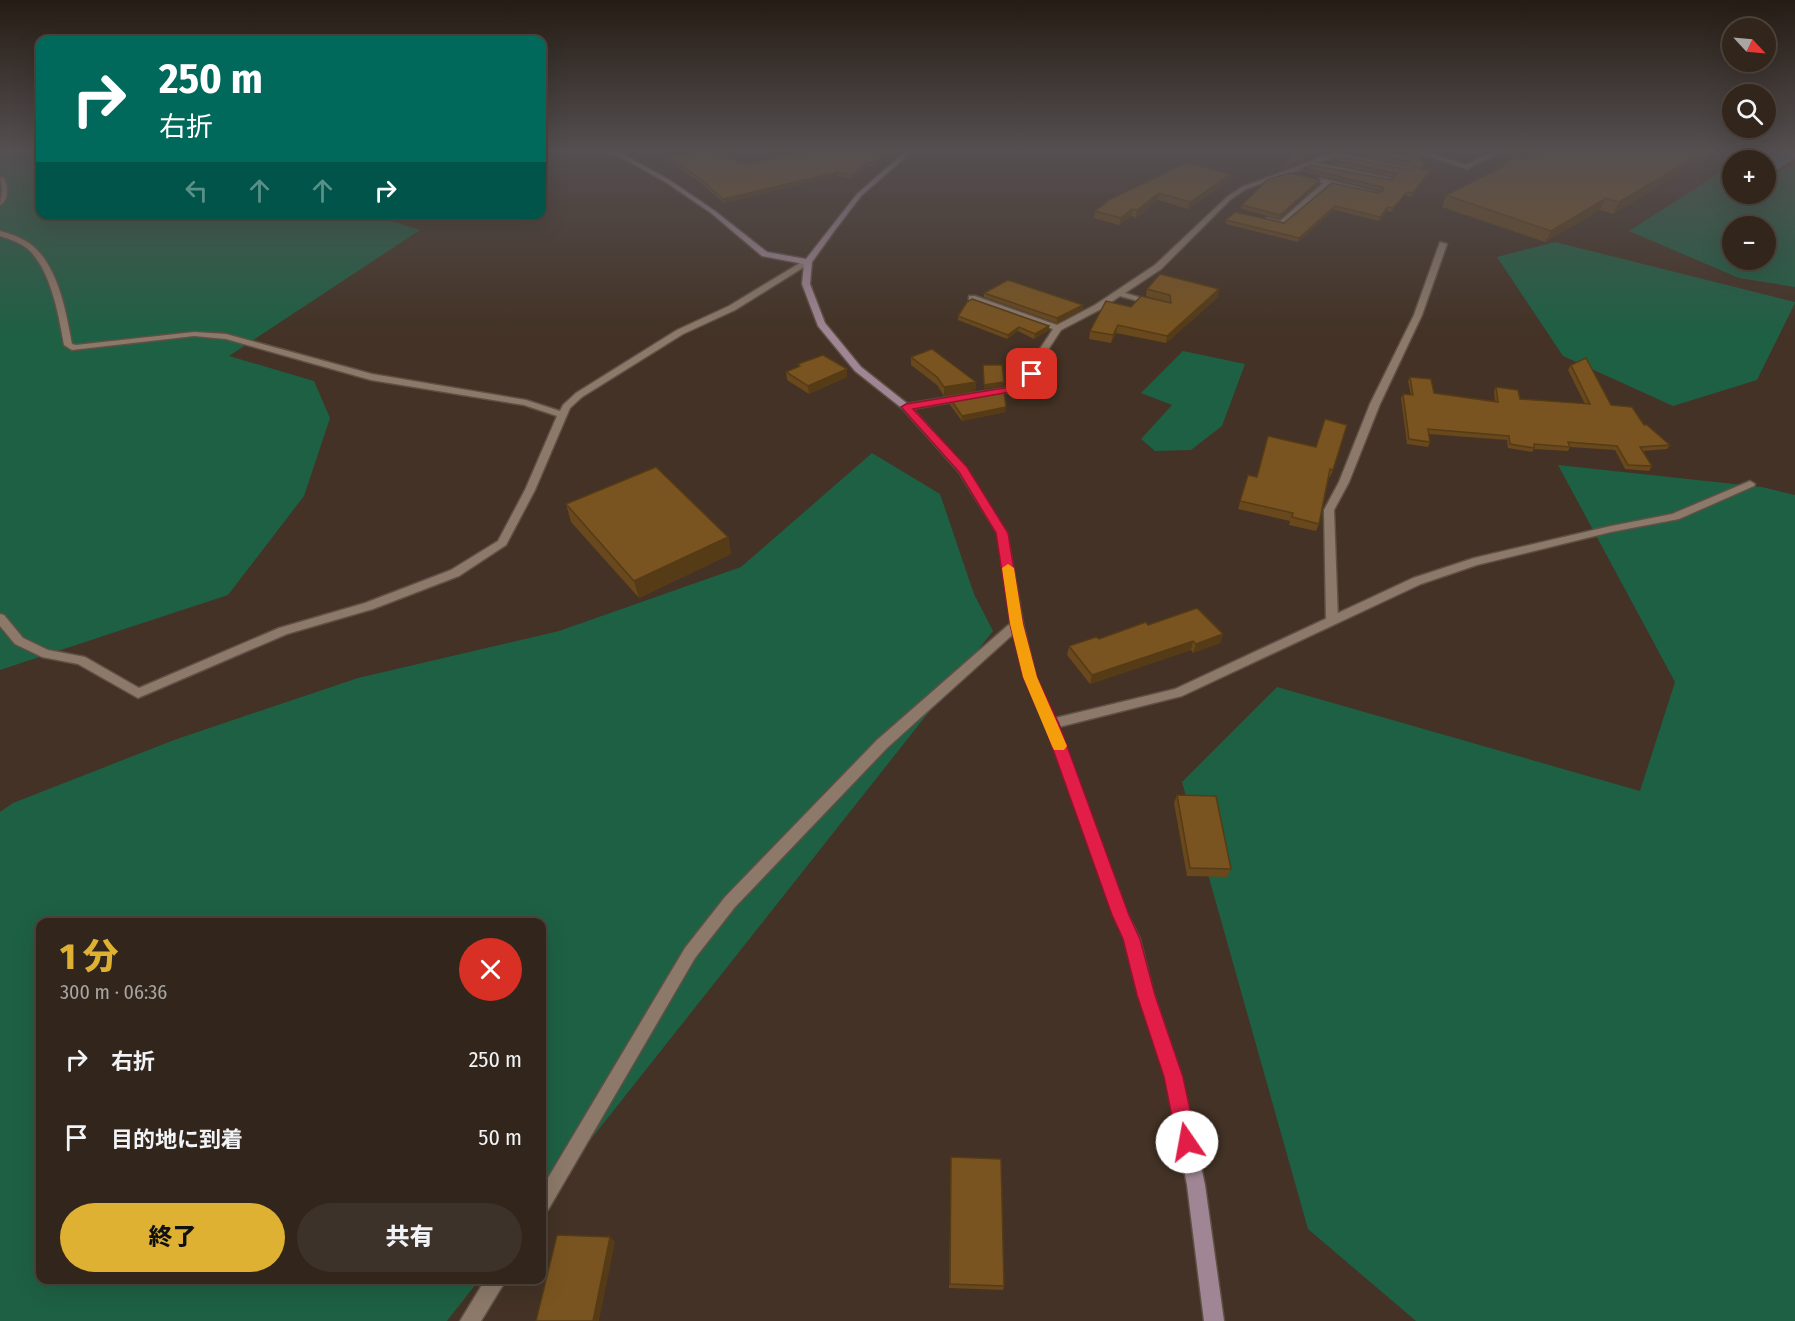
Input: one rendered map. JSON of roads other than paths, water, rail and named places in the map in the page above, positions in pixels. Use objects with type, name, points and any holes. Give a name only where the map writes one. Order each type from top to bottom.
[{"type":"main road","points":[[711,211],[765,254],[808,262]]},
{"type":"main road","points":[[847,211],[808,262],[806,284],[821,324],[858,369],[906,407],[963,470],[1002,533],[1017,624],[1030,677],[1051,724],[1121,915],[1132,939],[1146,995],[1174,1077],[1196,1185],[1214,1321]]},
{"type":"street","points":[[906,407],[1013,389],[1024,383],[1032,374],[1038,359],[1058,328],[1158,267],[1216,211]]},
{"type":"street","points":[[1260,218],[1281,223],[1295,211]]},
{"type":"street","points":[[0,233],[23,242],[34,250],[45,267],[57,300],[68,345],[75,348],[194,334],[226,337],[371,377],[526,403],[562,415]]},
{"type":"street","points":[[1332,620],[1329,510],[1344,482],[1375,404],[1418,315],[1443,244]]},
{"type":"street","points":[[0,618],[19,641],[46,654],[81,660],[138,693],[284,631],[369,606],[455,573],[502,543],[530,490],[566,407],[579,394],[634,358],[680,332],[732,308],[808,262]]},
{"type":"street","points":[[1118,293],[1165,307]]},
{"type":"street","points":[[972,298],[1058,328]]},
{"type":"street","points":[[1051,724],[1178,693],[1417,581],[1474,562],[1611,529],[1675,517],[1750,484]]},
{"type":"street","points":[[546,1197],[690,953],[730,902],[882,744],[1017,624]]},
{"type":"street","points":[[470,1321],[493,1284]]}]
